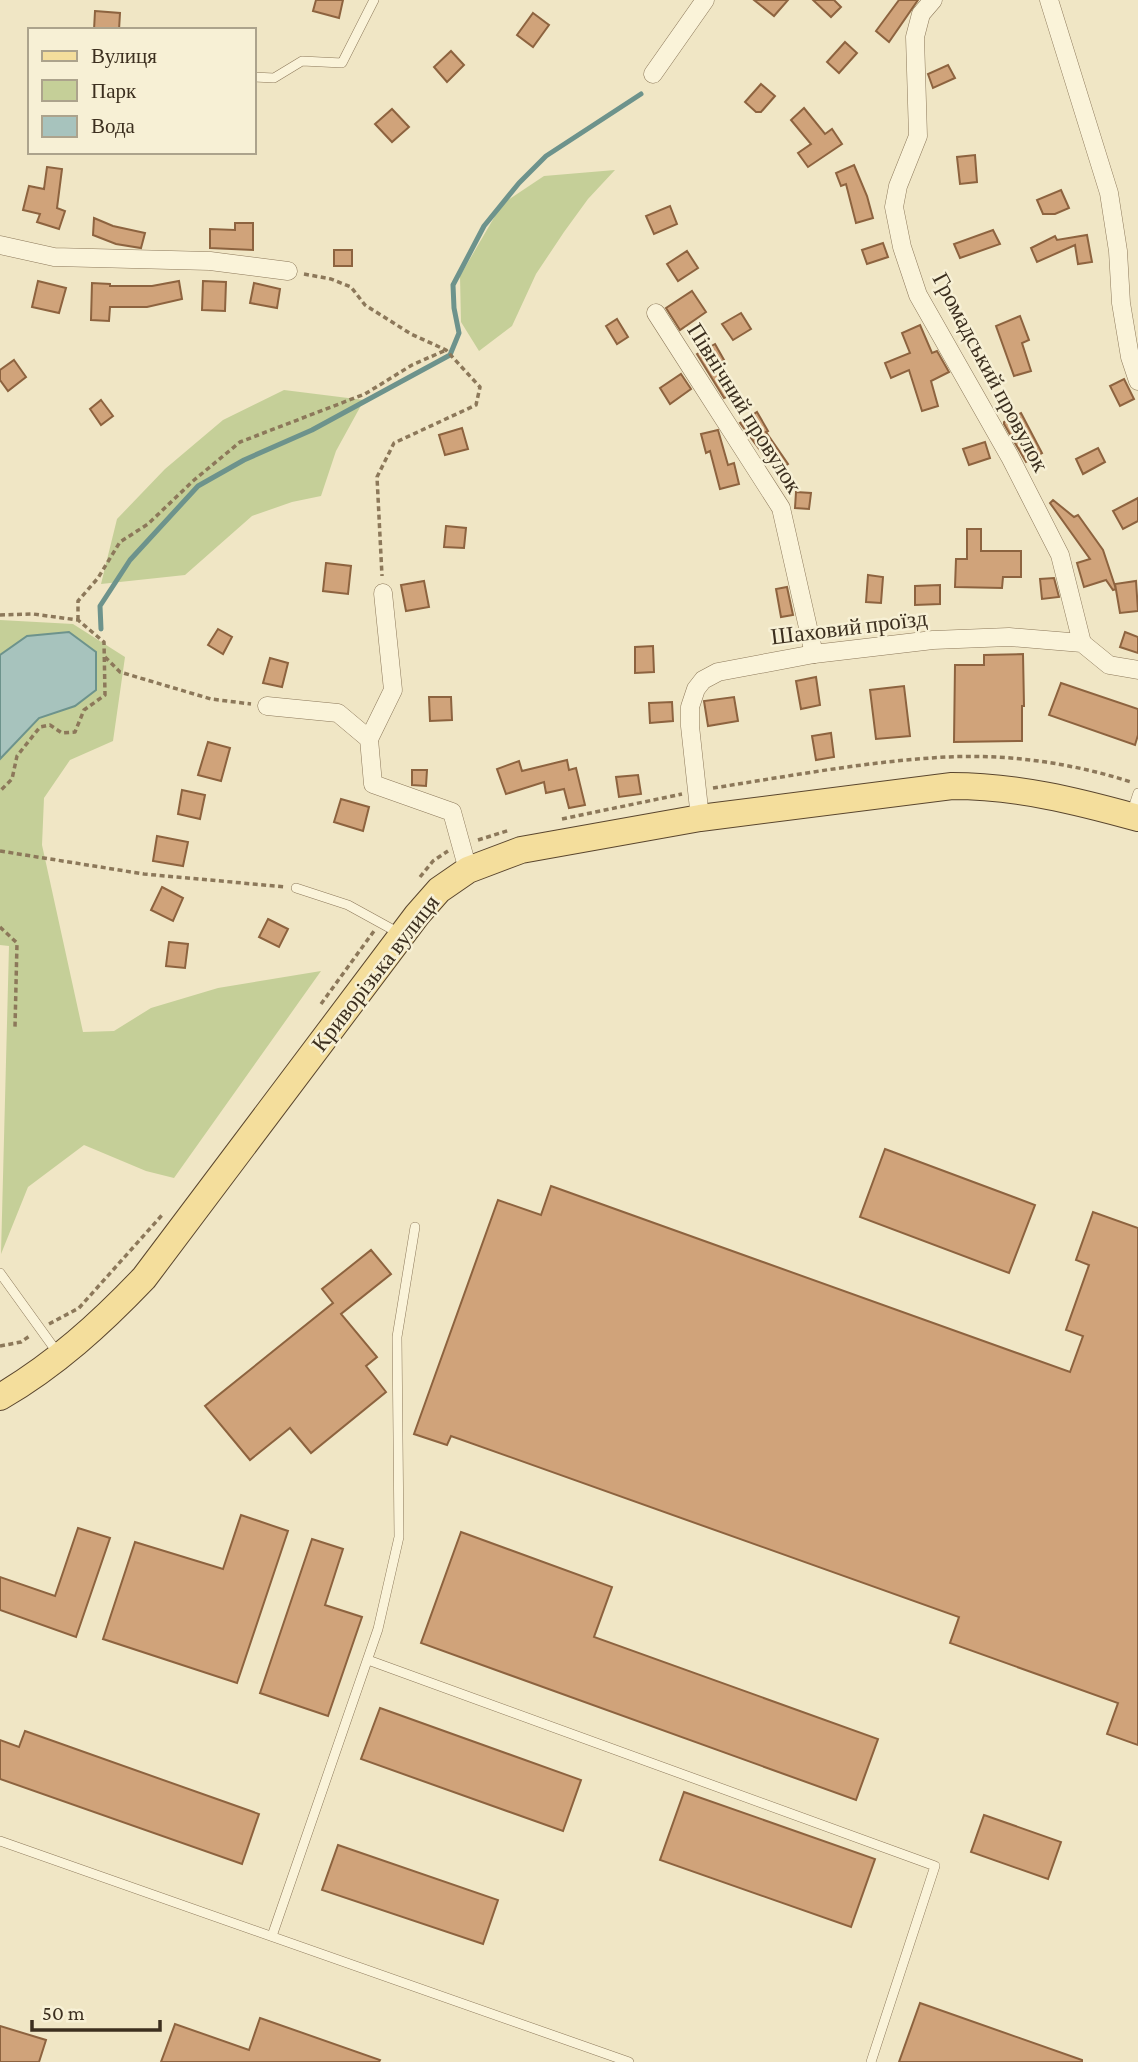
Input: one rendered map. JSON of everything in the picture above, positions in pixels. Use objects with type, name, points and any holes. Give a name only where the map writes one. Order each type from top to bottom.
[{"type":"main road","name":"Криворізька вулиця","points":[[0,1397],[61,1357],[103,1321],[144,1278],[402,935],[439,890],[468,870],[521,850],[700,818],[952,786],[1017,789],[1135,809]]},
{"type":"street","points":[[653,74],[705,0]]},
{"type":"street","name":"Громадський провулок","points":[[933,0],[922,14],[915,37],[918,136],[898,186],[894,207],[902,247],[918,295],[1010,457],[1060,555],[1082,643]]},
{"type":"street","points":[[1048,0],[1109,193],[1118,251],[1121,303],[1130,357],[1138,381]]},
{"type":"street","points":[[0,245],[54,257],[210,261],[288,271]]},
{"type":"street","name":"Північний провулок","points":[[656,313],[781,508],[814,654]]},
{"type":"street","points":[[383,593],[393,690],[369,739],[373,783],[452,812],[468,870]]},
{"type":"street","name":"Шаховий проїзд","points":[[700,818],[690,707],[696,689],[703,680],[718,672],[814,654],[946,639],[1009,637],[1082,643]]},
{"type":"street","points":[[1082,643],[1108,665],[1138,670]]},
{"type":"street","points":[[267,706],[338,713],[369,739]]},
{"type":"lane","points":[[256,77],[274,78],[302,61],[342,63],[374,0]]},
{"type":"lane","points":[[296,888],[348,905],[402,935]]},
{"type":"lane","points":[[272,1936],[378,1629],[399,1537],[397,1337],[415,1227]]},
{"type":"lane","points":[[0,1273],[61,1357]]},
{"type":"lane","points":[[368,1660],[935,1866],[871,2062]]},
{"type":"lane","points":[[0,1841],[629,2062]]},
{"type":"path","points":[[288,271],[331,279],[351,287],[365,305],[411,334],[446,350],[480,387],[477,405],[394,443],[377,477],[383,593]]},
{"type":"path","points":[[78,620],[78,601],[98,578],[120,542],[148,524],[240,442],[365,394],[412,365],[446,350]]},
{"type":"path","points":[[0,615],[33,614],[78,620],[104,642],[105,695],[84,710],[75,732],[62,733],[50,725],[40,727],[16,756],[12,779],[0,791]]},
{"type":"path","points":[[104,656],[120,672],[141,679],[211,699],[267,706]]},
{"type":"path","points":[[0,851],[144,874],[296,888]]},
{"type":"path","points":[[0,928],[17,943],[15,1027]]},
{"type":"green space","points":[[615,170],[588,199],[536,274],[512,326],[479,351],[461,322],[460,276],[502,204],[544,176]]},
{"type":"green space","points":[[284,390],[364,400],[336,451],[321,496],[292,502],[252,516],[185,575],[101,584],[117,519],[165,469],[223,420]]},
{"type":"green space","points":[[0,620],[73,624],[125,657],[113,741],[70,760],[44,798],[42,845],[83,1032],[114,1031],[151,1008],[218,988],[321,971],[174,1178],[146,1171],[84,1145],[28,1187],[1,1254],[9,946],[0,945]]},
{"type":"water","points":[[69,632],[96,652],[96,690],[75,706],[39,718],[0,759],[0,655],[27,636]]},
{"type":"building","points":[[316,0],[343,0],[339,18],[313,11]]},
{"type":"building","points":[[754,0],[788,0],[774,16]]},
{"type":"building","points":[[813,0],[834,0],[841,7],[831,17]]},
{"type":"building","points":[[899,0],[918,0],[889,42],[876,31]]},
{"type":"building","points":[[95,11],[120,13],[119,28],[94,28]]},
{"type":"building","points":[[533,13],[549,25],[533,47],[517,35]]},
{"type":"building","points":[[845,42],[857,53],[839,73],[827,62]]},
{"type":"building","points":[[451,51],[464,65],[447,82],[434,67]]},
{"type":"building","points":[[948,65],[955,78],[933,88],[928,74]]},
{"type":"building","points":[[761,84],[775,96],[761,112],[756,112],[745,102]]},
{"type":"building","points":[[804,108],[825,134],[832,129],[842,144],[808,167],[798,153],[811,144],[791,120]]},
{"type":"building","points":[[392,109],[409,127],[392,142],[375,124]]},
{"type":"building","points":[[975,155],[977,182],[960,184],[957,157]]},
{"type":"building","points":[[854,165],[873,218],[856,223],[846,184],[841,186],[836,173]]},
{"type":"building","points":[[47,167],[62,169],[57,208],[65,211],[59,229],[37,222],[40,214],[23,210],[29,186],[44,189]]},
{"type":"building","points":[[1061,190],[1069,208],[1055,214],[1043,214],[1037,200]]},
{"type":"building","points":[[670,206],[677,224],[654,234],[646,216]]},
{"type":"building","points":[[94,218],[113,226],[145,233],[141,248],[116,244],[93,235]]},
{"type":"building","points":[[235,223],[253,223],[253,250],[210,248],[210,229],[235,230]]},
{"type":"building","points":[[993,230],[1000,244],[960,258],[954,244]]},
{"type":"building","points":[[1087,235],[1092,262],[1078,264],[1075,245],[1037,262],[1031,248],[1055,236],[1057,240]]},
{"type":"building","points":[[883,243],[888,257],[867,264],[862,250]]},
{"type":"building","points":[[334,250],[352,250],[352,266],[334,266]]},
{"type":"building","points":[[687,251],[698,268],[678,281],[667,264]]},
{"type":"building","points":[[38,281],[66,288],[59,313],[32,307]]},
{"type":"building","points":[[179,281],[182,299],[147,307],[110,307],[109,321],[91,320],[92,283],[152,286]]},
{"type":"building","points":[[203,281],[226,282],[225,311],[202,310]]},
{"type":"building","points":[[254,283],[280,289],[277,308],[250,303]]},
{"type":"building","points":[[692,291],[706,312],[680,330],[666,308]]},
{"type":"building","points":[[741,313],[751,329],[733,340],[722,324]]},
{"type":"building","points":[[1020,316],[1029,340],[1022,343],[1031,371],[1014,376],[996,326]]},
{"type":"building","points":[[617,319],[628,337],[617,344],[606,326]]},
{"type":"building","points":[[920,325],[932,353],[937,351],[949,372],[931,381],[938,406],[922,411],[909,370],[891,378],[885,363],[910,353],[902,333]]},
{"type":"building","points":[[715,344],[724,360],[719,363],[735,393],[724,398],[697,354]]},
{"type":"building","points":[[14,360],[26,377],[8,391],[0,380],[0,370]]},
{"type":"building","points":[[681,374],[691,389],[670,404],[660,388]]},
{"type":"building","points":[[1124,379],[1134,399],[1120,406],[1110,386]]},
{"type":"building","points":[[101,400],[113,416],[101,425],[90,409]]},
{"type":"building","points":[[757,412],[768,431],[766,432],[788,464],[776,472],[740,423]]},
{"type":"building","points":[[1021,413],[1042,453],[1026,462],[1004,424]]},
{"type":"building","points":[[462,428],[468,449],[445,455],[439,435]]},
{"type":"building","points":[[718,430],[728,465],[734,463],[739,484],[720,489],[710,451],[706,453],[701,434]]},
{"type":"building","points":[[985,442],[990,458],[969,465],[963,449]]},
{"type":"building","points":[[1098,448],[1105,462],[1083,474],[1076,459]]},
{"type":"building","points":[[796,492],[811,493],[809,509],[795,508]]},
{"type":"building","points":[[1138,498],[1138,521],[1123,529],[1113,511]]},
{"type":"building","points":[[1053,500],[1074,517],[1078,515],[1103,550],[1116,589],[1113,590],[1106,580],[1084,587],[1077,563],[1090,559],[1050,503]]},
{"type":"building","points":[[446,526],[466,528],[464,548],[444,547]]},
{"type":"building","points":[[967,529],[981,529],[981,551],[1021,551],[1021,577],[1003,577],[1002,588],[955,587],[956,559],[967,559]]},
{"type":"building","points":[[326,563],[351,566],[348,594],[323,591]]},
{"type":"building","points":[[868,575],[883,577],[881,603],[866,602]]},
{"type":"building","points":[[1054,578],[1059,597],[1042,599],[1040,579]]},
{"type":"building","points":[[424,581],[429,607],[406,611],[401,585]]},
{"type":"building","points":[[1136,581],[1138,611],[1120,613],[1115,584]]},
{"type":"building","points":[[940,585],[940,604],[915,605],[915,586]]},
{"type":"building","points":[[787,587],[793,615],[781,617],[776,589]]},
{"type":"building","points":[[218,629],[232,637],[223,654],[208,645]]},
{"type":"building","points":[[1125,632],[1138,637],[1138,653],[1120,647]]},
{"type":"building","points":[[653,646],[654,672],[635,673],[635,647]]},
{"type":"building","points":[[1023,654],[1022,741],[954,742],[955,665],[984,665],[984,655]]},
{"type":"building","points":[[270,658],[288,663],[282,687],[263,683]]},
{"type":"building","points":[[816,677],[820,705],[801,709],[796,681]]},
{"type":"building","points":[[1061,683],[1138,709],[1138,735],[1135,745],[1049,715]]},
{"type":"building","points":[[904,686],[910,736],[876,739],[870,690]]},
{"type":"building","points":[[429,697],[451,697],[452,720],[430,721]]},
{"type":"building","points":[[734,697],[738,721],[708,726],[704,701]]},
{"type":"building","points":[[672,702],[673,721],[650,723],[649,703]]},
{"type":"building","points":[[831,733],[834,757],[816,760],[812,736]]},
{"type":"building","points":[[208,742],[230,748],[221,781],[198,775]]},
{"type":"building","points":[[567,760],[569,770],[576,768],[585,805],[569,808],[564,789],[546,793],[544,782],[506,794],[497,769],[519,761],[522,771]]},
{"type":"building","points":[[412,770],[427,770],[426,786],[412,785]]},
{"type":"building","points":[[638,775],[641,794],[619,797],[616,777]]},
{"type":"building","points":[[182,790],[205,795],[200,819],[178,814]]},
{"type":"building","points":[[341,799],[369,807],[363,831],[334,822]]},
{"type":"building","points":[[157,836],[188,842],[183,866],[153,861]]},
{"type":"building","points":[[162,887],[183,898],[173,921],[151,910]]},
{"type":"building","points":[[268,919],[288,929],[279,947],[259,937]]},
{"type":"building","points":[[169,942],[188,944],[185,968],[166,966]]},
{"type":"building","points":[[885,1149],[1035,1205],[1009,1273],[860,1217]]},
{"type":"building","points":[[551,1186],[1070,1372],[1083,1336],[1066,1330],[1089,1265],[1076,1260],[1093,1212],[1138,1228],[1138,1745],[1107,1734],[1118,1703],[950,1643],[959,1617],[451,1436],[447,1445],[414,1434],[498,1200],[541,1215]]},
{"type":"building","points":[[371,1250],[391,1274],[341,1314],[377,1357],[366,1366],[386,1392],[311,1453],[290,1428],[250,1460],[205,1406],[333,1303],[322,1289]]},
{"type":"building","points":[[241,1515],[288,1531],[237,1683],[103,1639],[135,1542],[223,1569]]},
{"type":"building","points":[[78,1528],[110,1538],[76,1637],[0,1610],[0,1577],[55,1596]]},
{"type":"building","points":[[461,1532],[612,1587],[594,1637],[878,1739],[856,1800],[421,1643]]},
{"type":"building","points":[[312,1539],[343,1549],[325,1605],[362,1617],[328,1716],[260,1693]]},
{"type":"building","points":[[380,1708],[581,1780],[563,1831],[361,1759]]},
{"type":"building","points":[[25,1731],[259,1814],[242,1864],[0,1779],[0,1740],[19,1747]]},
{"type":"building","points":[[684,1792],[875,1859],[851,1927],[660,1860]]},
{"type":"building","points":[[984,1815],[1061,1842],[1048,1879],[971,1852]]},
{"type":"building","points":[[338,1845],[498,1900],[483,1944],[322,1890]]},
{"type":"building","points":[[920,2003],[1082,2060],[1082,2062],[899,2062]]},
{"type":"building","points":[[260,2018],[380,2060],[161,2062],[175,2024],[249,2050]]},
{"type":"building","points":[[0,2026],[46,2040],[39,2062],[0,2062]]},
{"type":"waterway","points":[[101,629],[100,606],[130,560],[198,486],[244,460],[312,430],[450,355],[459,333],[453,285],[484,226],[519,183],[546,156],[641,94]]}]
